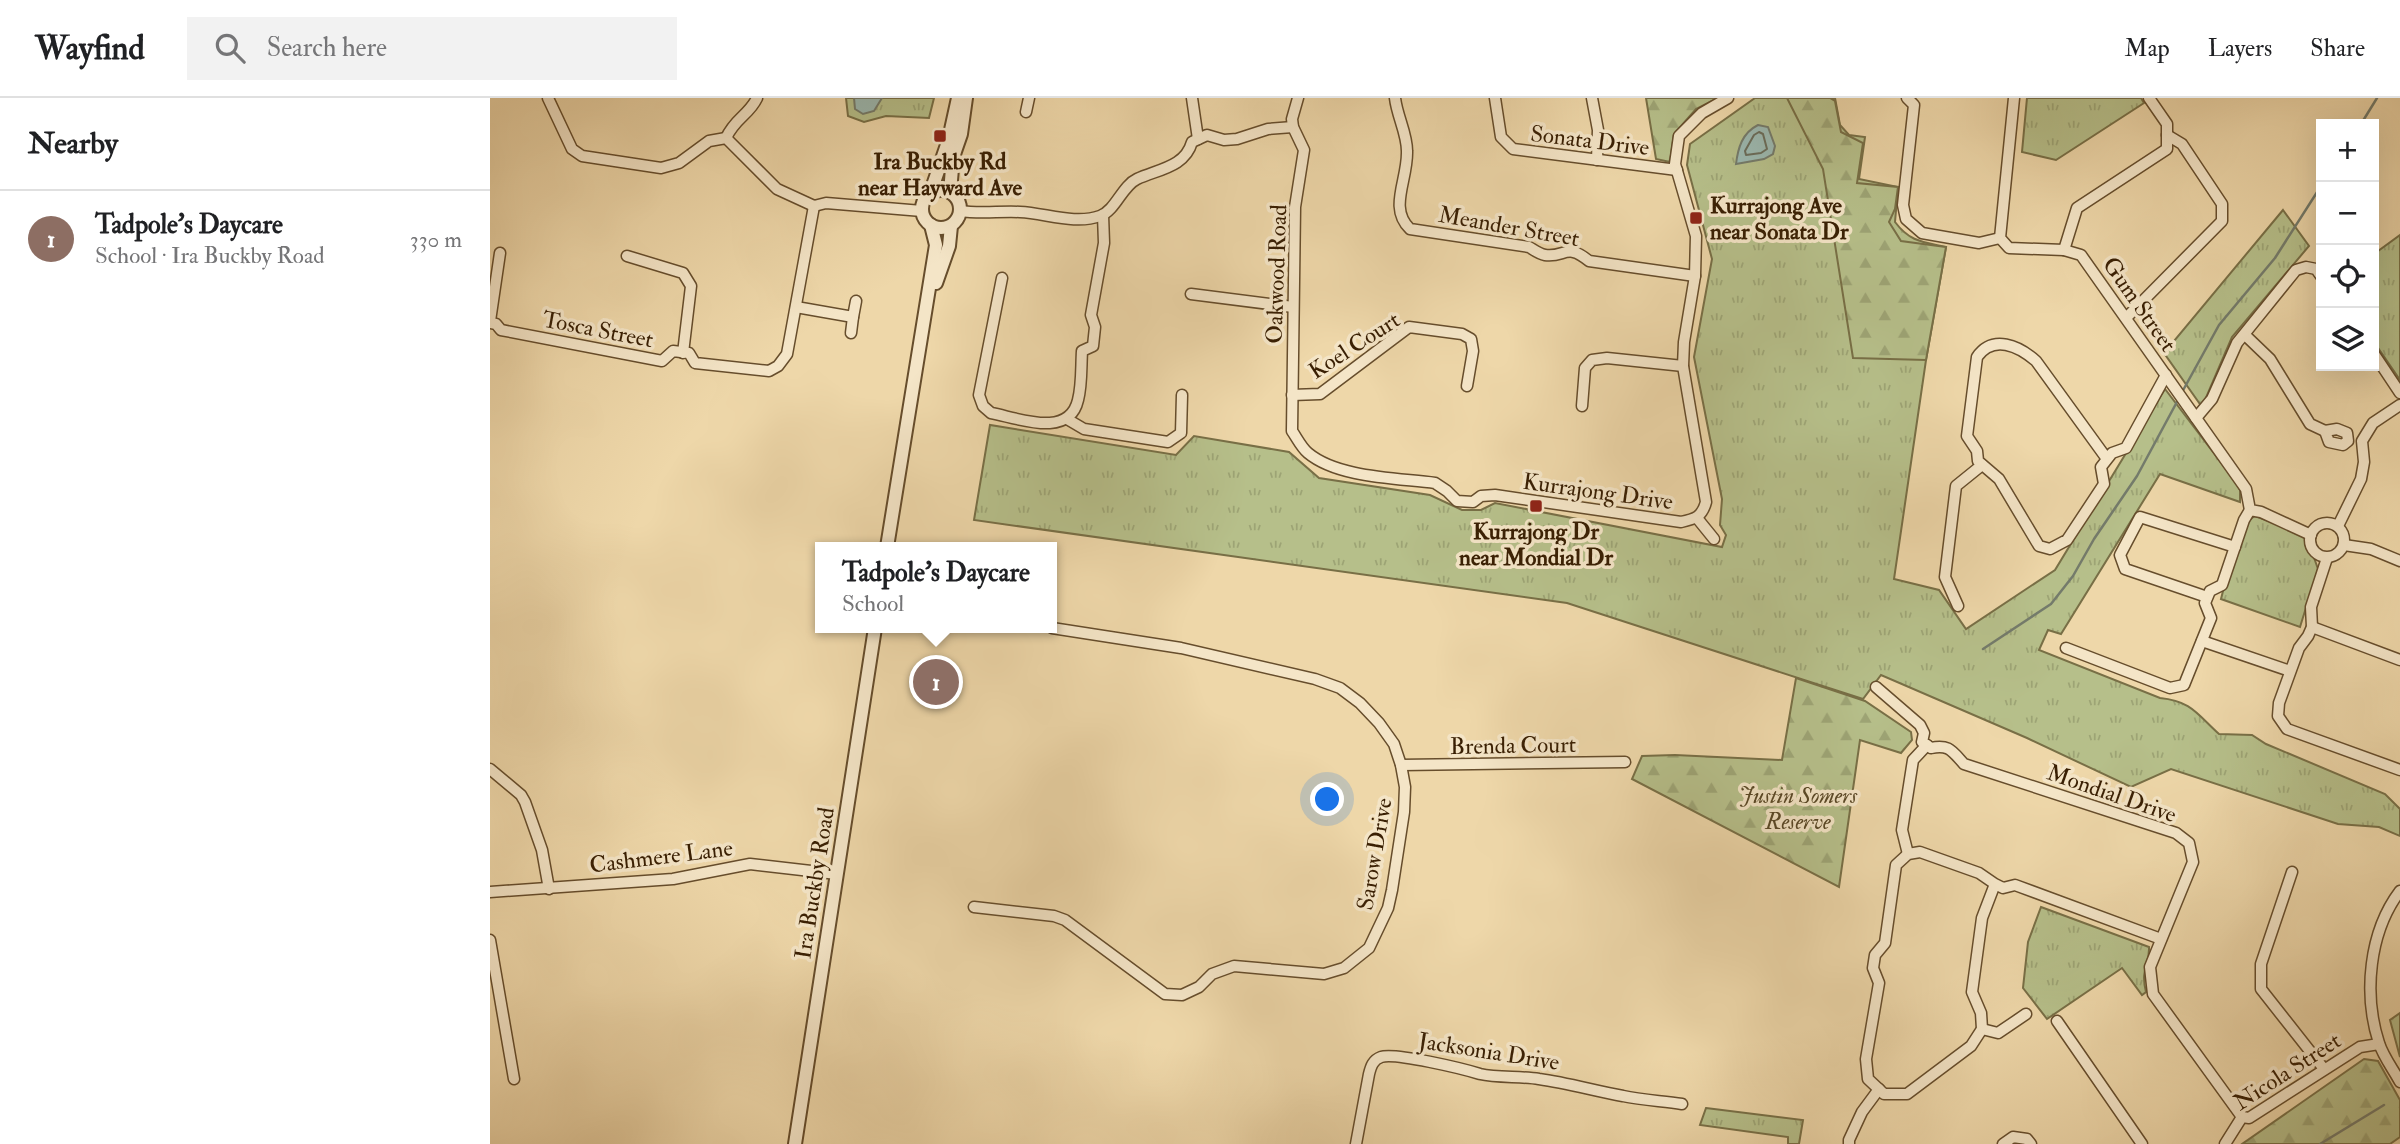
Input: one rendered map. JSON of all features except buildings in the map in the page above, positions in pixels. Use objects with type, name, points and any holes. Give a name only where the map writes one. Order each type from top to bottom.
[{"type":"street","points":[[548,98],[572,149],[582,156],[661,168],[680,163],[709,141],[726,138]]},
{"type":"street","points":[[726,138],[733,124],[753,106],[757,98]]},
{"type":"street","points":[[888,542],[936,246],[931,225],[923,216],[923,204],[930,194],[958,98]]},
{"type":"street","points":[[950,192],[953,157],[961,134],[966,98]]},
{"type":"street","points":[[1027,112],[1029,98]]},
{"type":"street","points":[[1192,98],[1198,139]]},
{"type":"street","name":"Oakwood Road","points":[[1298,98],[1292,119],[1304,150],[1294,207],[1292,431],[1306,451]]},
{"type":"street","name":"Meander Street","points":[[1395,98],[1408,148],[1398,209],[1403,222],[1410,229],[1529,247],[1543,255],[1564,251],[1578,252],[1589,261],[1695,276]]},
{"type":"street","name":"Sonata Drive","points":[[1495,98],[1501,137],[1513,149],[1676,170]]},
{"type":"street","points":[[1592,98],[1598,130],[1597,160]]},
{"type":"street","name":"Kurrajong Drive","points":[[1306,451],[1325,464],[1350,471],[1435,483],[1457,501],[1473,502],[1481,496],[1495,495],[1681,522],[1697,518],[1703,513],[1706,502],[1683,366],[1684,342],[1695,276],[1696,236],[1675,164],[1679,136],[1702,113],[1728,98]]},
{"type":"street","points":[[1907,98],[1914,105],[1903,205],[1906,219],[1922,233],[1979,243],[2000,238]]},
{"type":"street","points":[[2014,98],[2000,238],[2009,248],[2064,250],[2077,208],[2167,149],[2167,124],[2149,98]]},
{"type":"street","points":[[960,211],[1020,212],[1085,219],[1103,215],[1133,180],[1178,163],[1189,154],[1192,142],[1198,139],[1207,135],[1237,139],[1268,129],[1293,127]]},
{"type":"street","points":[[2126,318],[2222,221],[2222,204],[2182,144],[2167,135]]},
{"type":"street","points":[[726,138],[778,189],[814,206],[826,203],[922,211]]},
{"type":"street","points":[[927,310],[949,246],[951,226],[959,217],[960,211],[958,200],[950,192],[940,190],[930,194]]},
{"type":"street","name":"Tosca Street","points":[[490,322],[501,330],[662,361],[673,351],[689,353],[695,363],[769,371],[778,366],[787,354],[814,206]]},
{"type":"street","points":[[1002,278],[979,395],[983,407],[991,413],[1054,425],[1067,419],[1078,401],[1082,351],[1093,346],[1095,327],[1091,315],[1104,243],[1103,215]]},
{"type":"street","points":[[931,225],[941,228],[951,226]]},
{"type":"street","name":"Gum Street","points":[[2064,250],[2081,255],[2246,489],[2250,510]]},
{"type":"street","points":[[490,322],[500,253]]},
{"type":"street","points":[[627,256],[683,273],[691,286],[683,353]]},
{"type":"street","points":[[2196,418],[2212,399],[2237,343],[2296,270],[2306,267],[2316,269]]},
{"type":"street","points":[[1191,294],[1293,307]]},
{"type":"street","points":[[851,333],[856,301]]},
{"type":"street","points":[[796,307],[853,317]]},
{"type":"street","name":"Koel Court","points":[[1292,394],[1320,394],[1409,327],[1462,334],[1471,339],[1473,351],[1467,386]]},
{"type":"street","points":[[2245,335],[2270,359],[2310,424],[2325,431]]},
{"type":"street","points":[[2107,459],[2036,360],[2022,348],[1992,344],[1983,348],[1977,356],[1967,436],[1977,451],[1978,460],[1999,479],[2039,547],[2050,549],[2067,540],[2105,484],[2101,467],[2112,453],[2126,448],[2166,375]]},
{"type":"street","points":[[1583,406],[1585,368],[1592,360],[1607,358],[1683,366]]},
{"type":"street","points":[[2379,362],[2400,393]]},
{"type":"street","points":[[1067,419],[1084,429],[1168,442],[1181,433],[1182,396]]},
{"type":"street","points":[[2338,526],[2361,479],[2364,462],[2362,441],[2374,423],[2400,405]]},
{"type":"street","points":[[1958,606],[1945,577],[1956,486],[1982,465]]},
{"type":"street","points":[[2066,648],[2170,688],[2183,685],[2211,618],[2205,603],[2207,597],[2210,591],[2222,585],[2250,510],[2261,512],[2311,535]]},
{"type":"street","points":[[2207,597],[2125,569],[2120,555],[2140,517],[2235,547]]},
{"type":"street","points":[[1697,518],[1714,539]]},
{"type":"street","points":[[2327,522],[2338,526],[2345,539],[2344,545],[2340,553],[2327,558],[2316,554],[2311,546],[2311,535],[2316,527],[2327,522]]},
{"type":"street","points":[[2344,545],[2371,549],[2400,561]]},
{"type":"street","points":[[2327,558],[2311,607],[2312,627],[2299,648],[2290,671],[2279,703],[2278,716],[2287,729],[2400,770]]},
{"type":"street","points":[[2312,627],[2400,660]]},
{"type":"street","name":"Sarow Drive","points":[[974,907],[1054,916],[1065,920],[1165,994],[1182,995],[1199,987],[1212,974],[1234,966],[1324,974],[1344,968],[1369,948],[1388,908],[1404,812],[1405,787],[1394,744],[1360,703],[1340,688],[1315,679],[1181,648],[1057,629]]},
{"type":"street","name":"Ira Buckby Road","points":[[795,1144],[874,633]]},
{"type":"street","points":[[2203,641],[2290,671]]},
{"type":"street","points":[[1876,687],[1920,724],[1924,733],[1922,742],[1927,745],[1913,760],[1902,830],[1908,854]]},
{"type":"street","name":"Mondial Drive","points":[[1927,745],[1931,748],[1942,746],[1952,750],[1964,764],[2176,833],[2189,843],[2193,862],[2150,967],[2153,995],[2242,1117]]},
{"type":"street","name":"Brenda Court","points":[[1401,765],[1625,762]]},
{"type":"street","points":[[490,769],[526,802],[542,850],[548,889]]},
{"type":"street","points":[[1995,884],[1982,918],[1972,992],[1981,1013],[1982,1029],[1971,1046],[1907,1094],[1884,1094],[1868,1079],[1866,1059],[1879,983],[1873,968],[1875,955],[1885,943],[1896,864],[1908,854],[1920,852],[1979,873],[2003,888],[2015,885],[2161,939]]},
{"type":"street","name":"Cashmere Lane","points":[[490,892],[673,879],[750,864],[837,874]]},
{"type":"street","points":[[2292,872],[2261,964],[2261,989],[2324,1069]]},
{"type":"street","points":[[2400,891],[2389,906],[2372,958],[2370,998],[2379,1044],[2400,1082]]},
{"type":"street","points":[[490,940],[514,1079]]},
{"type":"street","points":[[1982,1029],[1998,1033],[2025,1014]]},
{"type":"street","points":[[2057,1021],[2142,1144]]},
{"type":"street","name":"Nicola Street","points":[[2225,1144],[2242,1117],[2249,1118],[2360,1047],[2379,1044]]},
{"type":"street","name":"Jacksonia Drive","points":[[1356,1144],[1372,1063],[1380,1057],[1403,1057],[1430,1064],[1462,1067],[1482,1074],[1534,1078],[1623,1096],[1682,1104]]},
{"type":"street","points":[[1849,1144],[1861,1112],[1879,1089]]},
{"type":"street","points":[[2003,1144],[2012,1137],[2027,1139],[2031,1144]]},
{"type":"green space","points":[[846,98],[934,98],[929,118],[886,116],[864,122],[848,116]]},
{"type":"green space","points":[[1646,98],[1716,99],[1696,109],[1674,134],[1670,162],[1656,159]]},
{"type":"green space","points":[[1755,98],[1835,98],[1840,125],[1849,135],[1865,137],[1859,179],[1898,187],[1895,222],[1912,237],[1946,247],[1926,360],[1894,579],[1939,590],[1966,629],[2055,570],[2165,389],[2235,481],[2240,490],[2240,502],[2160,474],[2061,634],[2048,630],[2039,650],[2160,698],[2186,705],[2219,734],[2252,735],[2266,744],[2385,794],[2400,809],[2400,836],[2379,827],[2338,824],[2171,769],[2131,787],[2027,738],[1881,675],[1863,699],[1567,603],[974,520],[990,425],[1176,455],[1194,436],[1289,452],[1319,478],[1430,495],[1462,510],[1481,510],[1495,503],[1722,547],[1726,535],[1720,525],[1722,499],[1694,357],[1712,259],[1687,165],[1690,144]]},
{"type":"green space","points":[[1787,98],[1830,98],[1835,101],[1841,132],[1863,143],[1857,183],[1898,187],[1895,209],[1889,222],[1901,241],[1946,247],[1926,360],[1853,358],[1823,169]]},
{"type":"green space","points":[[2027,98],[2141,98],[2144,103],[2056,160],[2022,152]]},
{"type":"green space","points":[[2283,210],[2309,246],[2232,337],[2202,407],[2164,353]]},
{"type":"green space","points":[[2400,235],[2400,380],[2379,349],[2379,250]]},
{"type":"green space","points":[[2255,516],[2306,535],[2318,569],[2300,627],[2221,599],[2237,542],[2248,522]]},
{"type":"green space","name":"Justin Somers Reserve","points":[[1796,678],[1865,701],[1911,732],[1912,740],[1901,753],[1860,740],[1839,887],[1632,779],[1642,756],[1782,760]]},
{"type":"green space","points":[[2041,907],[2149,947],[2144,978],[2146,992],[2142,995],[2122,968],[2047,1019],[2023,988],[2028,942]]},
{"type":"green space","points":[[2400,1013],[2400,1057],[2390,1020]]},
{"type":"green space","points":[[2364,1059],[2378,1061],[2400,1100],[2400,1137],[2390,1144],[2242,1144]]},
{"type":"green space","points":[[1706,1108],[1803,1120],[1799,1144],[1788,1144],[1788,1137],[1700,1125]]},
{"type":"water","points":[[854,98],[882,98],[874,111],[863,114],[855,109]]},
{"type":"water","points":[[1758,125],[1768,127],[1775,146],[1773,154],[1764,159],[1736,164],[1742,142],[1748,132]]},
{"type":"waterway","points":[[2364,119],[2377,98]]},
{"type":"waterway","points":[[2181,394],[2219,325],[2275,258],[2316,194]]},
{"type":"waterway","points":[[1983,649],[2051,604],[2073,576],[2094,539],[2137,476],[2178,400]]},
{"type":"waterway","points":[[2320,1144],[2384,1105]]},
{"type":"place","name":"Ira Buckby Rd near Hayward Ave","points":[[940,136]]},
{"type":"place","name":"Kurrajong Ave near Sonata Dr","points":[[1696,218]]},
{"type":"place","name":"Kurrajong Dr near Mondial Dr","points":[[1536,506]]},
{"type":"place","name":"Tadpole's Daycare","points":[[936,682]]}]
